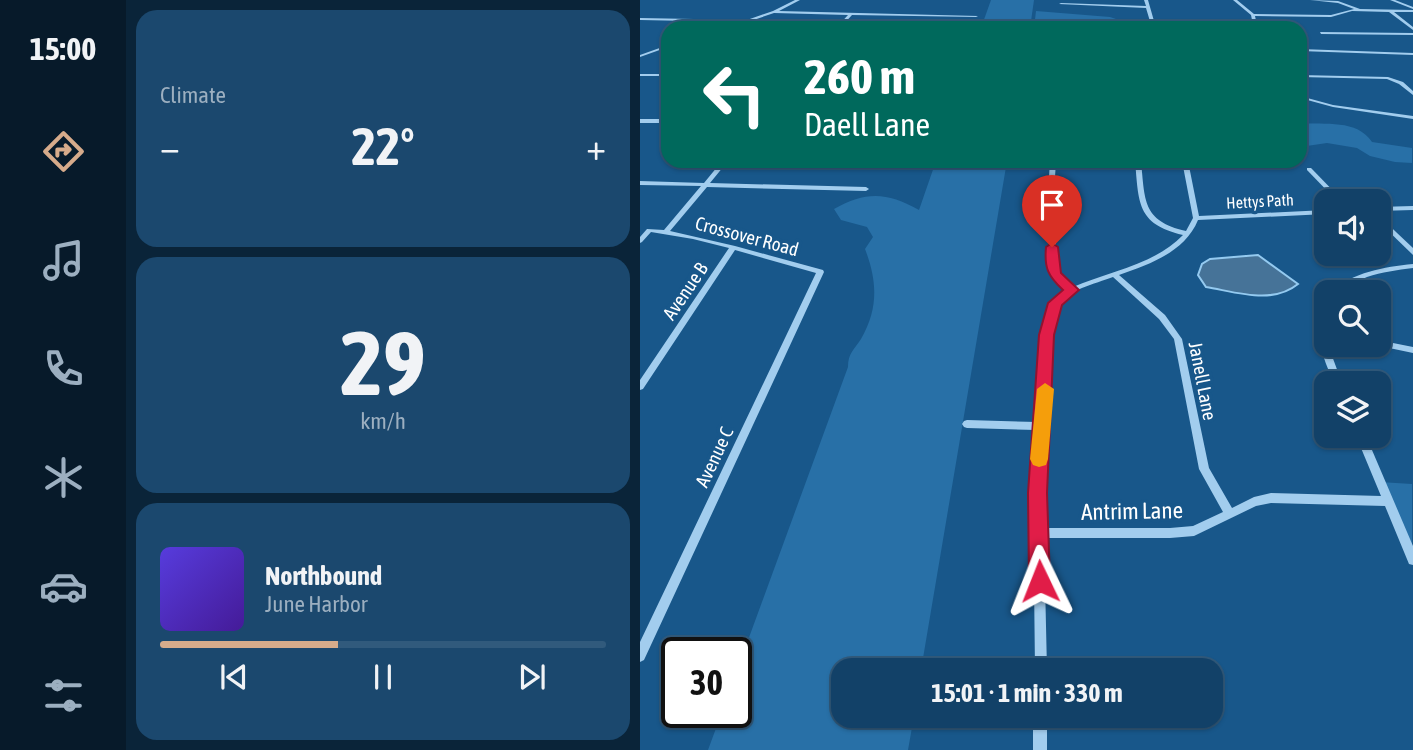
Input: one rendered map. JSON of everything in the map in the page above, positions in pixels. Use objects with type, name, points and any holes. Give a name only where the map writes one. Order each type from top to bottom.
[{"type":"street","points":[[640,19],[747,21],[798,0]]},
{"type":"street","points":[[1146,0],[1152,21]]},
{"type":"street","points":[[1235,0],[1253,16],[1254,21]]},
{"type":"street","points":[[1312,0],[1338,2],[1360,10]]},
{"type":"street","points":[[1392,0],[1412,9]]},
{"type":"street","points":[[1061,4],[1148,7]]},
{"type":"street","points":[[1253,16],[1331,16],[1360,10],[1412,9]]},
{"type":"street","points":[[1389,10],[1412,32]]},
{"type":"street","points":[[774,12],[976,16]]},
{"type":"street","points":[[844,21],[851,14]]},
{"type":"street","points":[[1321,33],[1412,32]]},
{"type":"street","points":[[640,56],[661,48]]},
{"type":"street","points":[[1307,50],[1412,54]]},
{"type":"street","points":[[640,75],[661,75]]},
{"type":"street","points":[[1307,76],[1388,78],[1401,83],[1412,94]]},
{"type":"street","points":[[1307,100],[1412,118]]},
{"type":"street","points":[[1307,104],[1311,101]]},
{"type":"street","points":[[640,121],[661,121]]},
{"type":"street","points":[[640,242],[649,230],[666,232],[719,168]]},
{"type":"street","points":[[1053,168],[1050,209],[1053,225],[1052,268],[1059,280],[1072,290]]},
{"type":"street","points":[[1139,168],[1143,206],[1148,216],[1157,225],[1188,234]]},
{"type":"street","points":[[1041,658],[1038,533],[1041,426],[1049,321],[1055,303],[1072,290],[1170,250],[1188,234],[1196,218],[1186,168]]},
{"type":"street","points":[[1309,169],[1328,189]]},
{"type":"street","points":[[640,183],[866,189]]},
{"type":"street","points":[[1391,209],[1412,208]]},
{"type":"street","name":"Hettys Path","points":[[1196,218],[1314,213]]},
{"type":"street","points":[[1391,231],[1412,253]]},
{"type":"street","name":"Crossover Road","points":[[666,232],[733,247],[820,272]]},
{"type":"street","name":"Avenue B","points":[[640,387],[733,247]]},
{"type":"street","points":[[1351,280],[1365,274],[1412,266]]},
{"type":"street","name":"Avenue C","points":[[640,656],[820,272]]},
{"type":"street","name":"Janell Lane","points":[[1113,274],[1162,317],[1178,339],[1204,469],[1229,513]]},
{"type":"street","points":[[1391,345],[1412,349]]},
{"type":"street","points":[[967,424],[1041,426]]},
{"type":"street","points":[[1366,448],[1412,560]]},
{"type":"street","name":"Antrim Lane","points":[[1038,533],[1194,531],[1229,513],[1271,498],[1387,501]]},
{"type":"street","points":[[1040,728],[1040,750]]},
{"type":"shaded area","points":[[991,0],[1034,0],[1031,21],[984,21]]},
{"type":"shaded area","points":[[1036,11],[1119,20],[1118,21],[1035,21]]},
{"type":"shaded area","points":[[1307,123],[1349,126],[1366,135],[1372,142],[1412,148],[1412,163],[1395,162],[1370,156],[1357,148],[1327,143],[1307,146]]},
{"type":"shaded area","points":[[934,168],[1006,168],[923,658],[831,658],[831,728],[912,728],[908,750],[708,750],[716,728],[752,728],[752,637],[749,637],[848,367],[850,355],[867,328],[871,316],[874,283],[865,249],[873,237],[867,227],[841,220],[834,209],[856,199],[876,196],[919,210]]},
{"type":"shaded area","points":[[1258,255],[1298,284],[1277,294],[1241,294],[1206,287],[1198,275],[1202,264],[1210,259]]},
{"type":"shaded area","points":[[1380,482],[1412,484],[1412,560]]},
{"type":"slow traffic","points":[[1039,459],[1045,389]]},
{"type":"route","points":[[1040,581],[1038,493],[1047,335],[1055,303],[1072,290],[1054,275],[1051,264],[1052,247]]}]
